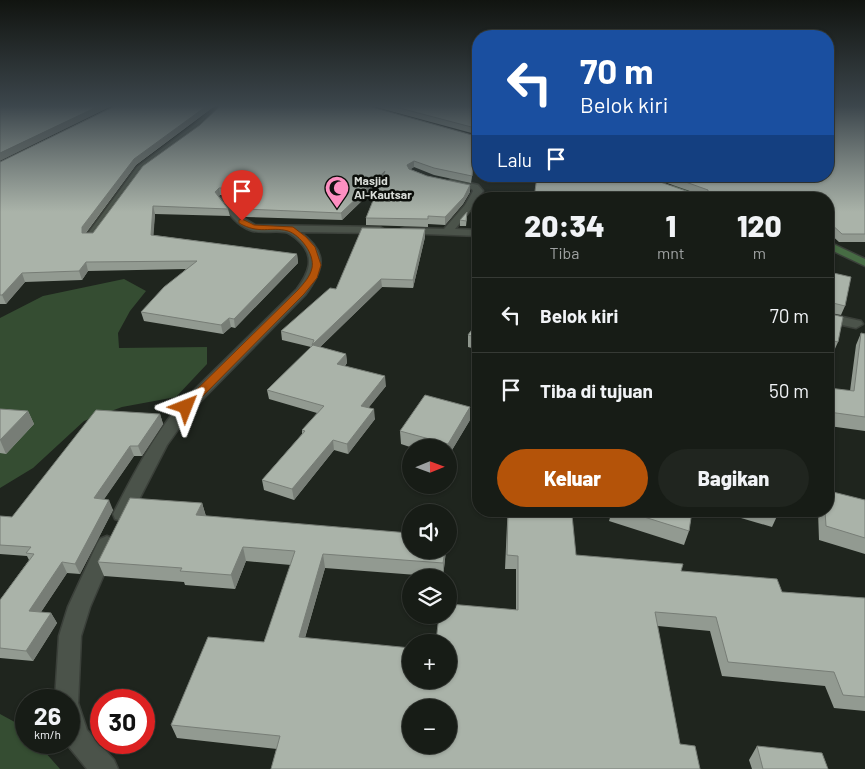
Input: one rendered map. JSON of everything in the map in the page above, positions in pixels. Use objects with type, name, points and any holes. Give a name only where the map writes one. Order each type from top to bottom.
[{"type":"main road","points":[[668,187],[682,192]]},
{"type":"main road","points":[[834,248],[865,263]]},
{"type":"street","points":[[90,238],[140,169],[176,141]]},
{"type":"street","points":[[441,180],[475,187],[478,192]]},
{"type":"street","points":[[223,199],[248,226],[290,229],[472,233]]},
{"type":"street","points":[[447,232],[472,201]]},
{"type":"street","points":[[68,689],[70,636],[79,606],[114,529],[152,456],[170,426],[186,407],[313,278],[317,265],[312,248],[304,239],[290,229]]},
{"type":"street","points":[[834,319],[856,324]]},
{"type":"street","points":[[80,742],[104,769]]},
{"type":"green space","points":[[124,279],[146,291],[130,311],[118,333],[119,348],[207,347],[207,364],[176,397],[122,407],[84,421],[33,468],[0,488],[0,318],[43,296]]},
{"type":"green space","points":[[0,714],[15,722],[15,754],[47,754],[60,769],[0,769]]},
{"type":"building","points":[[0,141],[25,141],[0,153]]},
{"type":"building","points":[[43,141],[159,141],[134,159],[82,227],[82,233],[93,233],[143,166],[178,141],[472,141],[472,176],[434,168],[414,161],[407,165],[409,169],[427,176],[470,185],[464,197],[445,217],[428,216],[428,219],[366,218],[385,171],[341,213],[244,209],[225,188],[219,188],[215,192],[228,209],[153,206],[151,235],[297,254],[234,319],[229,318],[221,325],[141,312],[164,287],[197,261],[86,262],[79,271],[22,273],[0,295],[0,162]]},
{"type":"building","points":[[834,141],[865,141],[865,234],[842,234],[834,227],[834,192],[708,192],[708,190],[686,182],[834,182]]},
{"type":"building","points":[[536,182],[660,182],[689,192],[535,192]]},
{"type":"building","points":[[467,212],[466,221],[460,220]]},
{"type":"building","points":[[362,228],[425,229],[413,280],[381,279],[312,345],[314,340],[281,331],[330,288],[336,289]]},
{"type":"building","points":[[834,273],[851,277],[845,306],[834,303]]},
{"type":"building","points":[[834,315],[843,317],[838,342],[834,341]]},
{"type":"building","points":[[861,333],[865,334],[865,417],[834,413],[834,389],[854,391]]},
{"type":"building","points":[[313,345],[346,354],[337,364],[385,376],[361,406],[374,409],[347,444],[333,440],[292,489],[262,480],[324,406],[267,390]]},
{"type":"building","points":[[425,395],[470,407],[451,439],[430,439],[400,431]]},
{"type":"building","points":[[0,409],[28,411],[0,440]]},
{"type":"building","points":[[96,410],[160,414],[138,446],[130,446],[94,498],[109,500],[75,564],[62,562],[29,611],[51,613],[26,651],[0,648],[0,600],[34,554],[26,553],[31,547],[0,545],[0,516],[12,517]]},
{"type":"building","points":[[834,492],[865,500],[865,538],[826,526],[825,517],[834,517]]},
{"type":"building","points":[[130,498],[202,503],[196,515],[402,532],[402,559],[444,559],[443,563],[323,554],[299,637],[402,647],[402,689],[457,689],[457,634],[437,634],[438,624],[457,624],[457,605],[518,610],[518,556],[507,555],[508,517],[572,517],[576,555],[683,564],[681,571],[777,579],[782,592],[865,598],[865,697],[843,695],[834,672],[728,662],[716,617],[655,612],[680,744],[695,746],[700,769],[271,769],[280,736],[171,725],[208,637],[264,642],[295,551],[243,547],[231,575],[180,571],[182,568],[98,562]]},
{"type":"building","points":[[644,517],[691,517],[689,531]]},
{"type":"building","points":[[757,746],[822,753],[828,769],[763,769]]},
{"type":"place","name":"Masjid Al-Kautsar","points":[[337,209]]},
{"type":"route","points":[[186,407],[301,292],[313,278],[317,265],[312,248],[304,239],[290,229],[253,228],[242,221]]}]
